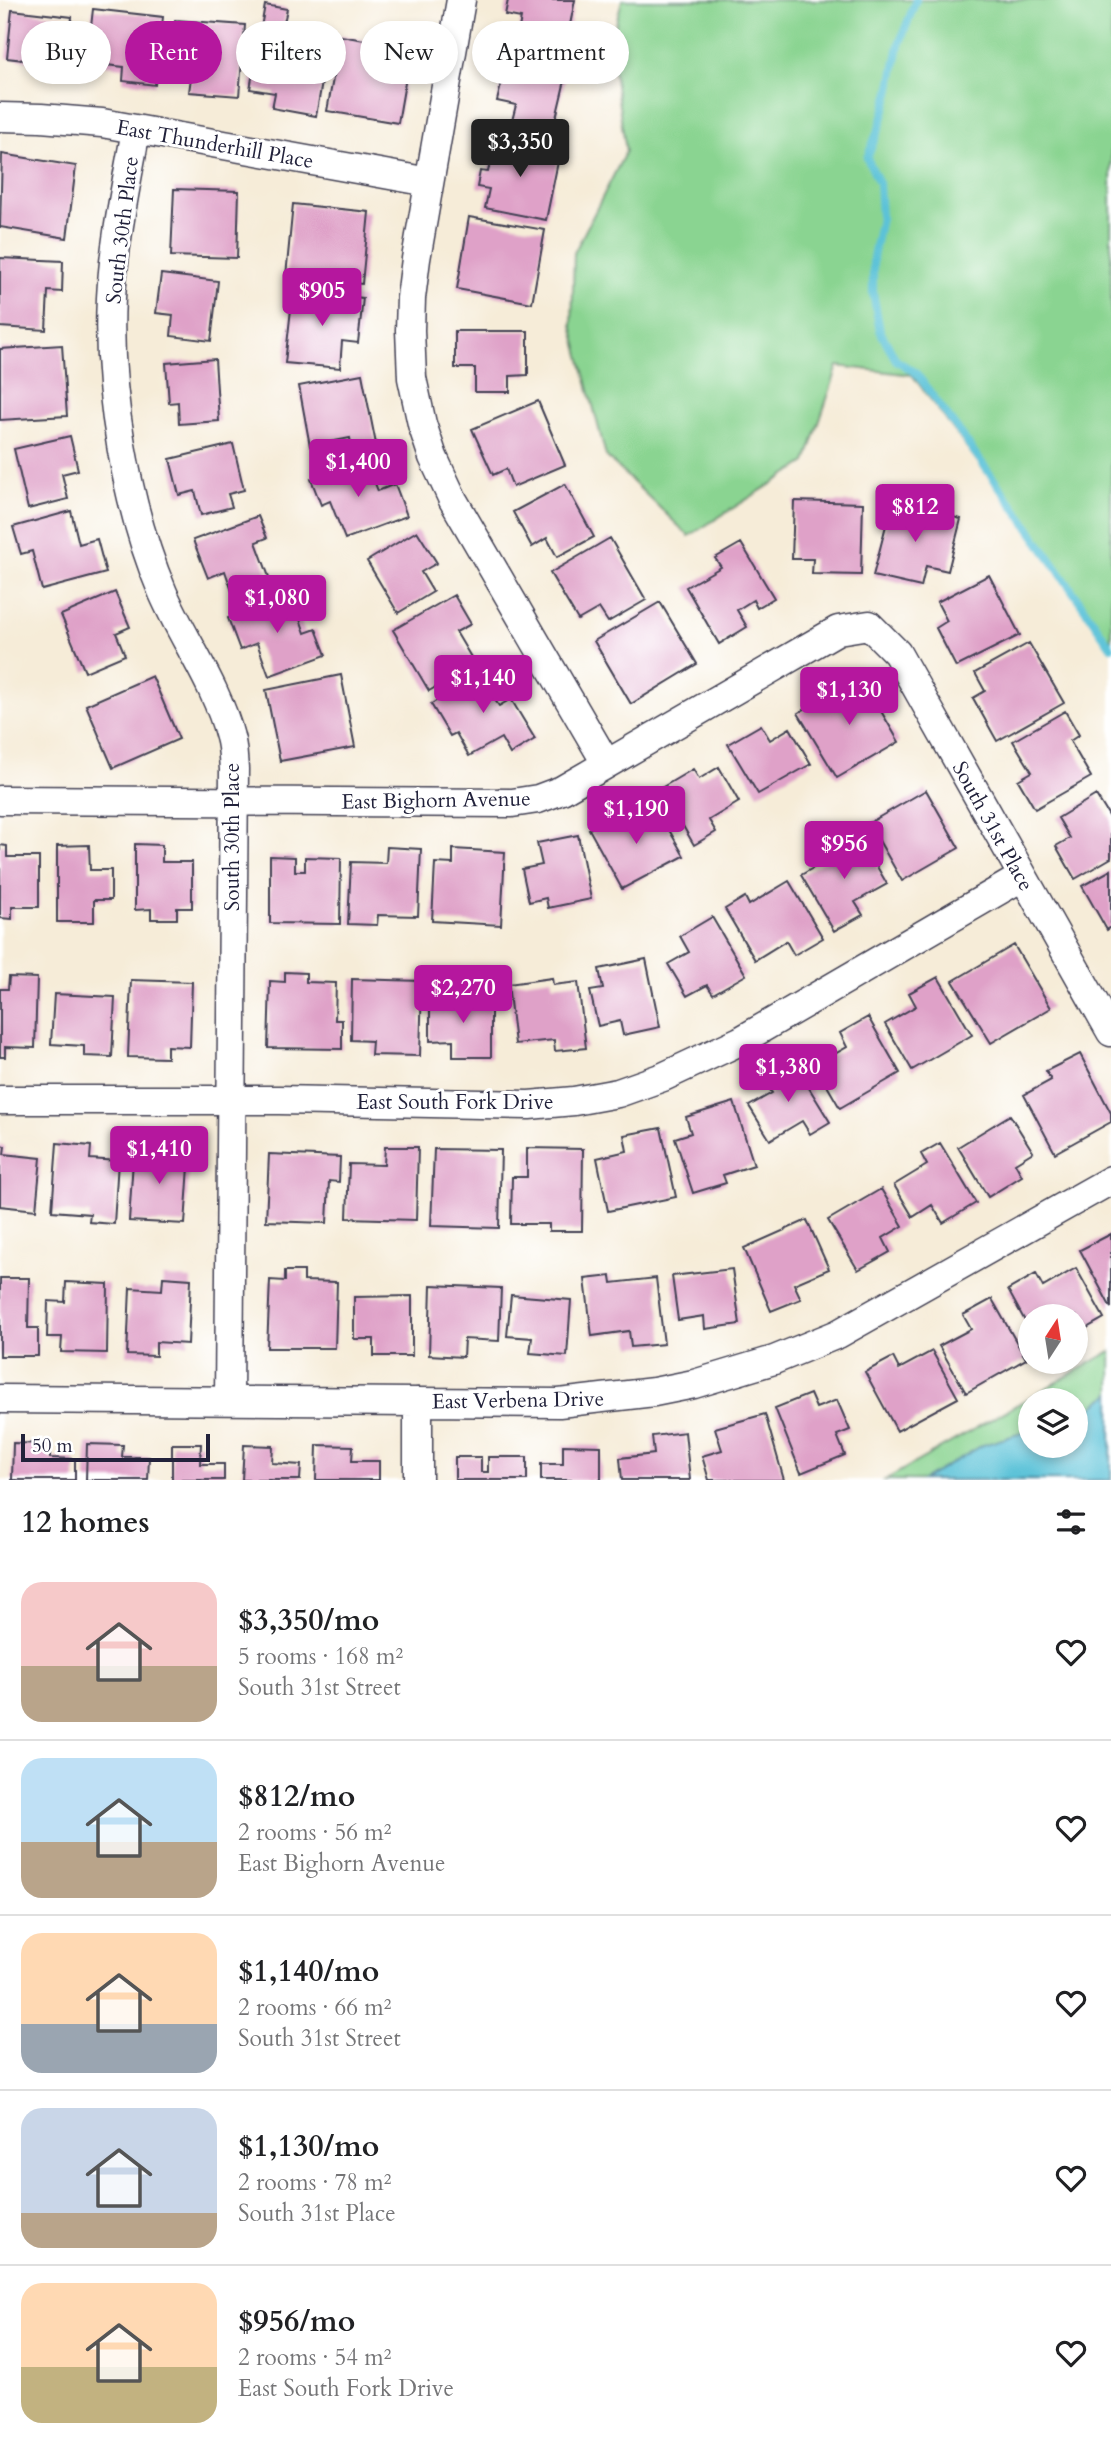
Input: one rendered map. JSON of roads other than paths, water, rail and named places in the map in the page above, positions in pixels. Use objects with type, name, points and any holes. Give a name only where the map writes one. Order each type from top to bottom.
[{"type":"street","points":[[461,0],[411,298],[412,378],[422,424],[433,457],[453,500],[606,763]]},
{"type":"street","name":"East Thunderhill Place","points":[[0,117],[41,117],[102,123],[429,182]]},
{"type":"street","name":"South 30th Place","points":[[136,130],[118,229],[111,299],[111,343],[121,440],[140,528],[163,593],[211,688],[230,738],[234,801],[229,1401]]},
{"type":"street","name":"East Bighorn Avenue","points":[[0,800],[512,803],[538,799],[562,789],[838,630],[869,625]]},
{"type":"street","name":"South 31st Place","points":[[869,625],[897,653],[1111,1032]]},
{"type":"street","name":"East South Fork Drive","points":[[0,1100],[529,1105],[618,1093],[663,1077],[740,1041],[1022,877]]},
{"type":"street","name":"East Verbena Drive","points":[[0,1399],[559,1403],[608,1399],[694,1384],[774,1360],[838,1334],[1111,1180]]},
{"type":"street","points":[[418,1402],[418,1480]]},
{"type":"water","points":[[1111,1393],[1111,1480],[923,1480],[983,1445],[1018,1434],[1018,1458],[1088,1458],[1090,1409]]},
{"type":"waterway","points":[[916,0],[899,45],[880,126],[867,158],[879,183],[881,218],[873,257],[873,293],[880,331],[896,360],[916,373],[1023,519],[1111,647]]}]
